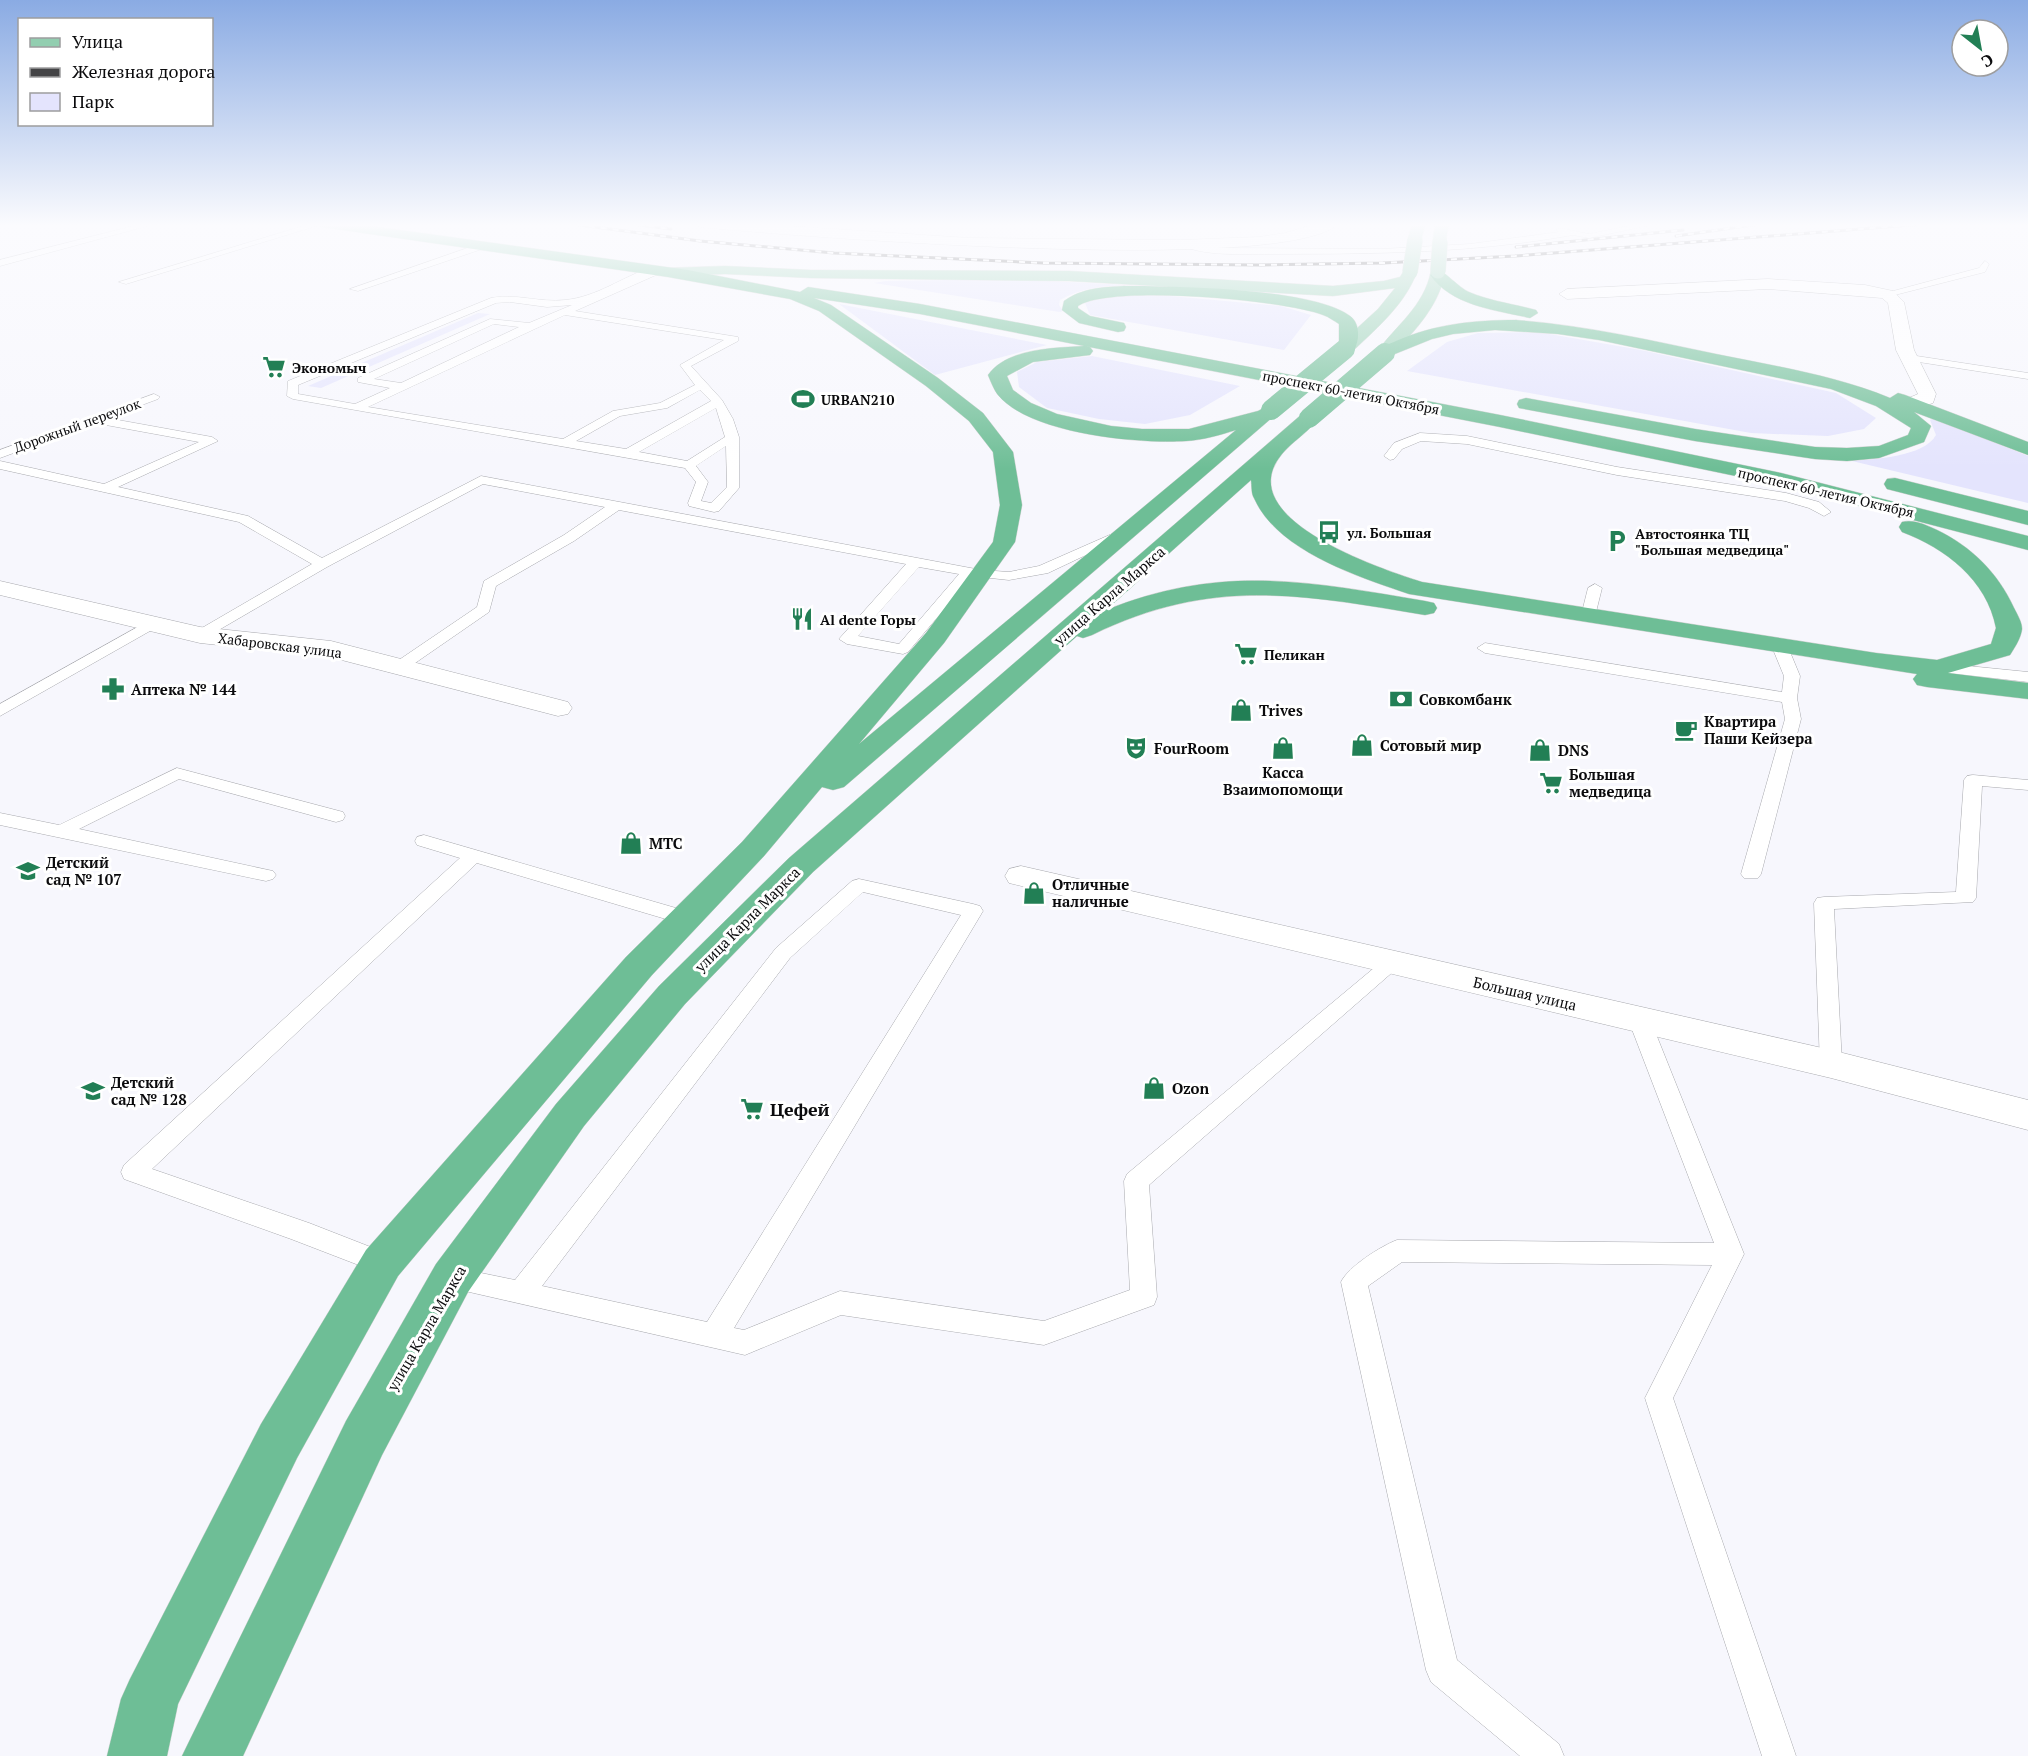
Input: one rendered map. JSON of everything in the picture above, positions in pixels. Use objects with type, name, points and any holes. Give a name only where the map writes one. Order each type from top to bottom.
[{"type":"highway","points":[[137,1756],[150,1700],[279,1441],[382,1263],[639,966],[753,849],[935,638],[974,573],[1004,542],[1011,505],[1003,452],[976,417],[932,382],[818,305]]},
{"type":"highway","name":"проспект 60-летия Октября","points":[[892,305],[1170,356],[1781,479],[2026,542]]},
{"type":"highway","name":"проспект 60-летия Октября","points":[[970,305],[1133,331],[1085,320],[1070,310],[1070,305]]},
{"type":"highway","name":"проспект 60-летия Октября","points":[[1304,305],[1326,311],[1346,321],[1350,330],[1348,346]]},
{"type":"highway","points":[[1496,305],[1848,383],[1911,404],[2028,449]]},
{"type":"highway","name":"проспект 60-летия Октября","points":[[1385,353],[1431,334],[1456,328],[1523,326],[1562,329],[1781,373],[1839,387],[1882,401],[1904,412],[1921,426],[1917,438],[1878,452],[1842,454],[1806,452],[1693,436],[1511,401],[1867,476],[2028,518]]},
{"type":"highway","points":[[753,849],[1348,346]]},
{"type":"highway","points":[[1170,356],[1093,351],[1060,352],[1028,358],[1006,366],[997,375],[1004,391],[1029,409],[1081,427],[1120,434],[1188,435],[1230,427],[1271,410]]},
{"type":"highway","name":"улица Карла Маркса","points":[[212,1756],[364,1438],[452,1278],[570,1115],[672,995],[801,865],[1385,353]]},
{"type":"highway","name":"проспект 60-летия Октября","points":[[1299,362],[1379,376]]},
{"type":"highway","points":[[1272,451],[1261,475],[1261,488],[1266,501],[1284,524],[1311,544],[1331,555],[1372,574],[1418,589],[1588,616],[1784,654],[1938,668],[2001,649],[2009,629],[2006,618],[1994,591],[1973,564],[1938,538],[1781,479]]},
{"type":"highway","points":[[1037,657],[1095,623],[1153,603],[1207,590],[1277,587],[1784,654],[2028,691]]},
{"type":"main road","points":[[1348,346],[1378,320],[1389,305]]},
{"type":"main road","name":"улица Карла Маркса","points":[[1385,353],[1424,305]]},
{"type":"street","points":[[1897,305],[1905,350],[1928,394],[1926,399],[1911,404]]},
{"type":"street","name":"Хабаровская улица","points":[[0,588],[200,635],[331,649],[558,708]]},
{"type":"street","name":"Большая улица","points":[[1021,876],[1831,1064],[2028,1115]]},
{"type":"lane","points":[[482,305],[292,383],[293,396],[689,465],[702,482],[694,502],[714,508],[733,488],[733,437],[718,402],[694,380],[685,365],[734,339],[564,312]]},
{"type":"lane","points":[[356,408],[530,326],[581,305]]},
{"type":"lane","points":[[401,386],[362,380],[493,321],[530,326]]},
{"type":"lane","points":[[1910,358],[2028,376]]},
{"type":"lane","points":[[566,442],[617,413],[663,406],[700,386]]},
{"type":"lane","name":"Дорожный переулок","points":[[0,454],[154,397]]},
{"type":"lane","points":[[628,453],[718,402]]},
{"type":"lane","points":[[93,419],[212,441],[106,488]]},
{"type":"lane","points":[[689,465],[733,437]]},
{"type":"lane","points":[[1390,456],[1398,446],[1420,437],[1467,440],[1514,448],[1593,467],[1786,497],[1814,505],[1824,512]]},
{"type":"lane","points":[[1424,453],[1432,447],[1450,443],[1497,452],[1514,448]]},
{"type":"lane","points":[[1593,467],[1609,444]]},
{"type":"lane","points":[[0,465],[243,519],[322,564]]},
{"type":"lane","points":[[200,635],[322,564],[481,480],[974,573],[1009,576],[1043,570],[1126,533]]},
{"type":"lane","points":[[399,667],[484,609],[489,584],[568,538],[616,506]]},
{"type":"lane","points":[[916,562],[847,639],[903,649],[974,573]]},
{"type":"lane","points":[[1588,616],[1595,588]]},
{"type":"lane","points":[[0,711],[152,624]]},
{"type":"lane","points":[[1485,648],[1789,698]]},
{"type":"lane","points":[[1751,874],[1793,719],[1789,698],[1792,676],[1784,654]]},
{"type":"lane","points":[[1938,668],[2028,677]]},
{"type":"lane","points":[[61,831],[177,773],[336,816]]},
{"type":"lane","points":[[1831,1064],[1824,903],[1966,898],[1973,780],[2028,785]]},
{"type":"lane","points":[[2,821],[61,831],[266,875]]},
{"type":"lane","points":[[424,841],[686,918]]},
{"type":"lane","points":[[382,1263],[134,1172],[472,856]]},
{"type":"lane","points":[[521,1293],[783,953],[859,885],[973,911],[714,1336]]},
{"type":"lane","points":[[452,1278],[745,1343],[840,1303],[1044,1333],[1144,1298],[1136,1181],[1393,963]]},
{"type":"lane","points":[[1639,1019],[1731,1254],[1659,1398],[1779,1756]]},
{"type":"lane","points":[[1547,1756],[1443,1670],[1354,1282],[1397,1251],[1731,1254]]},
{"type":"green space","points":[[840,305],[1047,345],[935,375]]},
{"type":"green space","points":[[1015,305],[1059,305],[1063,311]]},
{"type":"green space","points":[[1086,305],[1269,305],[1311,315],[1284,350],[1090,315]]},
{"type":"green space","points":[[478,313],[490,314],[321,388],[308,386]]},
{"type":"green space","points":[[1538,332],[1641,350],[1836,393],[1876,418],[1864,429],[1828,436],[1751,433],[1407,371],[1447,342],[1478,333]]},
{"type":"green space","points":[[1092,356],[1240,386],[1190,415],[1145,424],[1099,419],[1047,408],[1019,387],[1017,372],[1037,362]]},
{"type":"green space","points":[[1934,418],[2028,456],[2028,503],[1852,461],[1898,455],[1921,448],[1936,435],[1930,420]]},
{"type":"place","name":"Экономыч","points":[[274,367]]},
{"type":"place","name":"URBAN210","points":[[803,399]]},
{"type":"place","name":"ул. Большая","points":[[1329,532]]},
{"type":"place","name":"Автостоянка ТЦ \"Большая медведица\"","points":[[1617,541]]},
{"type":"place","name":"Al dente Горы","points":[[802,619]]},
{"type":"place","name":"Пеликан","points":[[1246,654]]},
{"type":"place","name":"Аптека № 144","points":[[113,689]]},
{"type":"place","name":"Совкомбанк","points":[[1401,699]]},
{"type":"place","name":"Trives","points":[[1241,710]]},
{"type":"place","name":"Квартира Паши Кейзера","points":[[1686,730]]},
{"type":"place","name":"Сотовый мир","points":[[1362,745]]},
{"type":"place","name":"FourRoom","points":[[1136,748]]},
{"type":"place","name":"Касса Взаимопомощи","points":[[1283,748]]},
{"type":"place","name":"DNS","points":[[1540,750]]},
{"type":"place","name":"Большая медведица","points":[[1551,783]]},
{"type":"place","name":"МТС","points":[[631,843]]},
{"type":"place","name":"Детский сад № 107","points":[[28,871]]},
{"type":"place","name":"Отличные наличные","points":[[1034,893]]},
{"type":"place","name":"Ozon","points":[[1154,1088]]},
{"type":"place","name":"Детский сад № 128","points":[[93,1091]]},
{"type":"place","name":"Цефей","points":[[752,1109]]}]
